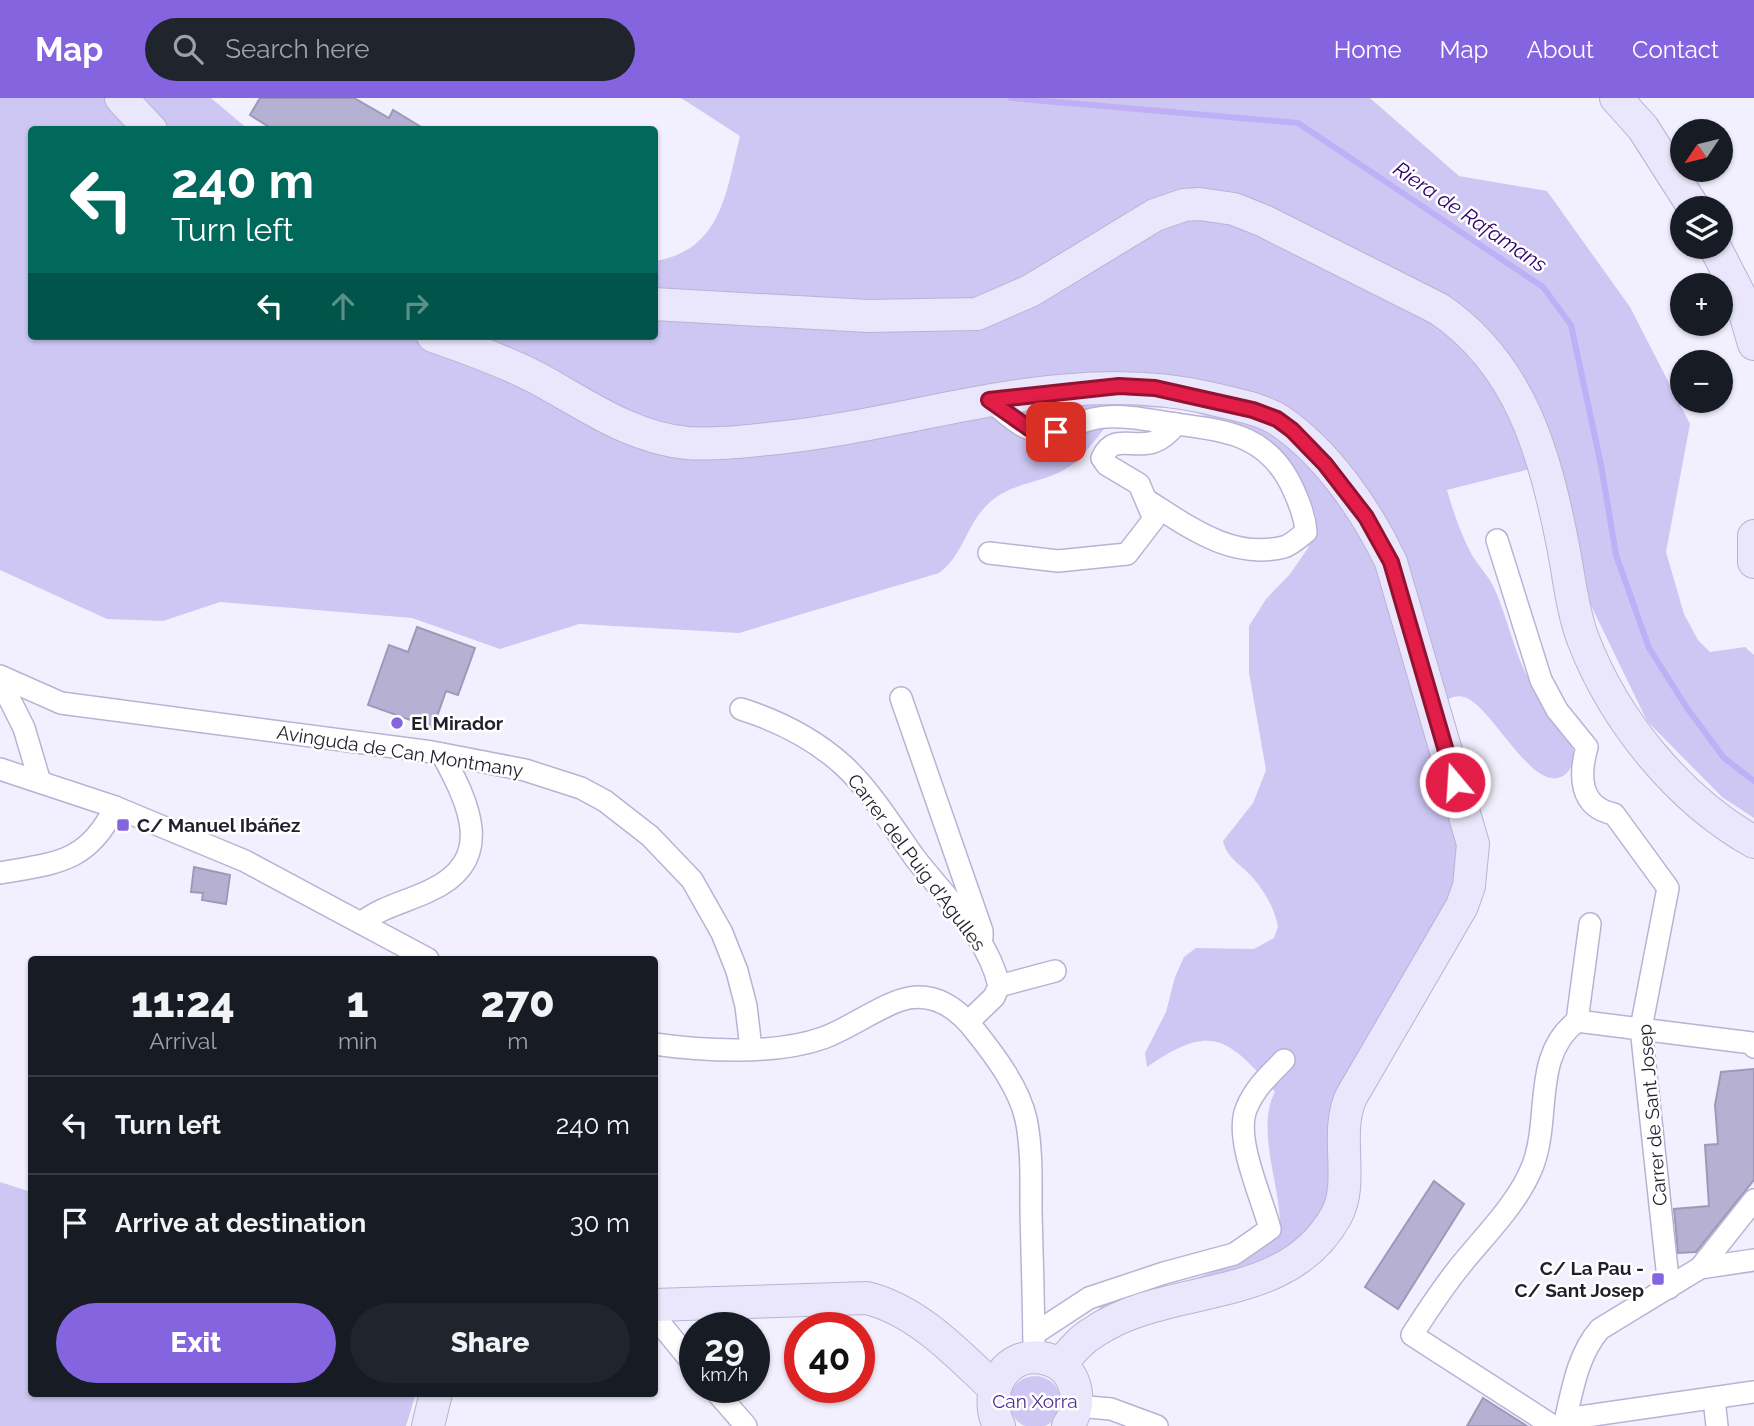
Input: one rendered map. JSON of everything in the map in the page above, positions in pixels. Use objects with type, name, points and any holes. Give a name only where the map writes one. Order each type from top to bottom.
[{"type":"street","points":[[121,98],[147,126]]},
{"type":"street","points":[[1616,98],[1650,138],[1686,196]]},
{"type":"street","points":[[658,304],[867,316],[977,314],[1030,292],[1128,229],[1168,209],[1184,205],[1215,204],[1264,221],[1439,309],[1460,323],[1493,356],[1526,417],[1546,473],[1580,628],[1607,689],[1663,767],[1726,826],[1754,842]]},
{"type":"street","points":[[1721,259],[1740,296],[1754,344]]},
{"type":"street","points":[[443,340],[536,378],[603,417],[648,435],[683,443],[717,444],[826,433],[989,400],[1119,386],[1155,388],[1253,410],[1277,419],[1304,441],[1366,517],[1391,562],[1473,844],[1469,886],[1462,906],[1380,1043],[1344,1112],[1339,1212],[1313,1247],[1291,1264],[1249,1284],[1132,1313],[1009,1368],[994,1388],[992,1411],[999,1426]]},
{"type":"street","points":[[989,400],[1030,429],[1056,432],[1103,417],[1176,424],[1236,434],[1252,440],[1269,453],[1288,478],[1305,518],[1306,532],[1286,547],[1248,550],[1223,544],[1148,501]]},
{"type":"street","points":[[989,553],[1058,561],[1127,554],[1154,519],[1139,484],[1107,465],[1102,458],[1106,448],[1114,442],[1152,444],[1166,438],[1176,424]]},
{"type":"street","points":[[1754,536],[1754,562]]},
{"type":"street","name":"Carrer de Sant Josep","points":[[1497,540],[1541,680],[1557,710],[1587,747],[1581,776],[1588,799],[1604,812],[1614,814],[1668,888],[1641,1028],[1669,1288]]},
{"type":"street","name":"Avinguda de Can Montmany","points":[[0,678],[61,703],[442,754],[554,777],[580,788],[605,801],[668,853],[692,880],[722,933],[746,1006],[751,1048]]},
{"type":"street","name":"Avinguda de Can Montmany","points":[[0,678],[24,728],[40,782]]},
{"type":"street","points":[[901,698],[982,932],[981,944]]},
{"type":"street","points":[[24,728],[41,709],[61,703]]},
{"type":"street","name":"Carrer del Puig d'Agulles","points":[[741,709],[772,719],[800,733],[842,764],[871,795],[981,944],[999,986]]},
{"type":"street","points":[[361,923],[381,910],[431,890],[463,865],[472,844],[470,815],[442,754]]},
{"type":"street","points":[[0,769],[115,807],[245,861],[422,956]]},
{"type":"street","points":[[0,873],[53,864],[78,855],[104,830],[115,807]]},
{"type":"street","points":[[1577,1021],[1590,924]]},
{"type":"street","points":[[968,1022],[994,997],[999,986],[1055,971]]},
{"type":"street","points":[[658,1044],[689,1048],[780,1047],[821,1039],[909,998],[946,1003],[968,1022],[991,1050],[1014,1089],[1026,1119],[1043,1352],[1074,1383],[1073,1416],[1111,1409],[1157,1426]]},
{"type":"street","points":[[1754,1047],[1752,1043],[1700,1035],[1577,1021],[1565,1030],[1553,1050],[1545,1084],[1542,1128],[1533,1166],[1491,1229],[1435,1297],[1412,1335],[1561,1424],[1754,1392]]},
{"type":"street","points":[[1043,1352],[1089,1298],[1164,1272],[1234,1254],[1270,1229],[1242,1137],[1245,1109],[1260,1084],[1284,1060]]},
{"type":"street","points":[[1561,1424],[1589,1342],[1600,1329],[1700,1268],[1754,1200]]},
{"type":"street","points":[[1700,1268],[1754,1261]]},
{"type":"street","points":[[658,1305],[867,1298],[897,1309],[924,1326],[994,1388]]},
{"type":"street","points":[[658,1321],[679,1346]]},
{"type":"street","points":[[428,1426],[435,1397]]},
{"type":"street","points":[[1714,1399],[1717,1426]]},
{"type":"street","points":[[726,1403],[746,1426]]},
{"type":"green space","points":[[0,98],[211,98],[244,126],[28,126],[28,340],[658,340],[658,260],[677,255],[695,245],[708,231],[725,197],[740,136],[681,98],[1370,98],[1459,176],[1547,191],[1630,307],[1670,385],[1670,413],[1684,413],[1690,424],[1666,552],[1684,614],[1698,640],[1710,652],[1745,647],[1754,655],[1754,818],[1722,797],[1647,721],[1583,589],[1554,463],[1447,490],[1468,547],[1495,590],[1526,673],[1572,745],[1573,763],[1563,776],[1551,778],[1525,761],[1475,703],[1457,696],[1439,704],[1479,836],[1356,1116],[1352,1176],[1255,1296],[1120,1332],[1098,1306],[1170,1286],[1227,1266],[1270,1241],[1280,1226],[1267,1122],[1275,1092],[1244,1058],[1217,1042],[1187,1044],[1147,1067],[1145,1053],[1166,1012],[1175,977],[1184,957],[1196,948],[1254,949],[1274,938],[1278,927],[1275,914],[1265,895],[1253,878],[1231,857],[1223,841],[1253,803],[1266,770],[1249,673],[1249,626],[1266,599],[1290,574],[1308,548],[1316,516],[1300,476],[1271,441],[1184,408],[1125,407],[1070,466],[1007,491],[988,504],[974,521],[954,558],[939,573],[739,633],[579,624],[500,649],[412,618],[220,602],[163,621],[107,619],[0,570]]},
{"type":"green space","points":[[0,1182],[28,1191],[28,1397],[415,1397],[406,1426],[0,1426]]},
{"type":"green space","name":"Can Xorra","points":[[1025,1378],[1045,1378],[1054,1383],[1059,1392],[1059,1412],[1054,1421],[1045,1426],[1025,1426],[1016,1421],[1011,1412],[1011,1392],[1016,1383]]},
{"type":"building","points":[[260,98],[354,98],[389,118],[393,110],[419,126],[268,126],[250,115]]},
{"type":"building","points":[[417,627],[475,648],[458,695],[446,691],[433,728],[368,705],[389,645],[408,652]]},
{"type":"building","points":[[194,867],[230,875],[226,904],[202,900],[203,893],[191,892]]},
{"type":"building","points":[[1754,1069],[1754,1180],[1696,1252],[1678,1253],[1674,1209],[1709,1206],[1705,1145],[1718,1144],[1715,1105],[1721,1072]]},
{"type":"building","points":[[1434,1181],[1464,1204],[1398,1309],[1365,1287]]},
{"type":"building","points":[[1483,1398],[1527,1426],[1467,1426]]},
{"type":"waterway","name":"Riera de Rafamans","points":[[1011,98],[1298,123],[1543,287],[1571,325],[1601,465],[1616,555],[1649,648],[1687,708],[1724,758],[1754,781]]},
{"type":"place","name":"El Mirador","points":[[397,723]]},
{"type":"place","name":"C/ Manuel Ibáñez","points":[[123,825]]},
{"type":"place","name":"C/ La Pau - C/ Sant Josep","points":[[1658,1279]]},
{"type":"route","points":[[1056,432],[1030,429],[989,400],[1119,386],[1155,388],[1253,410],[1277,419],[1292,430],[1325,464],[1366,517],[1391,562],[1455,782]]}]
